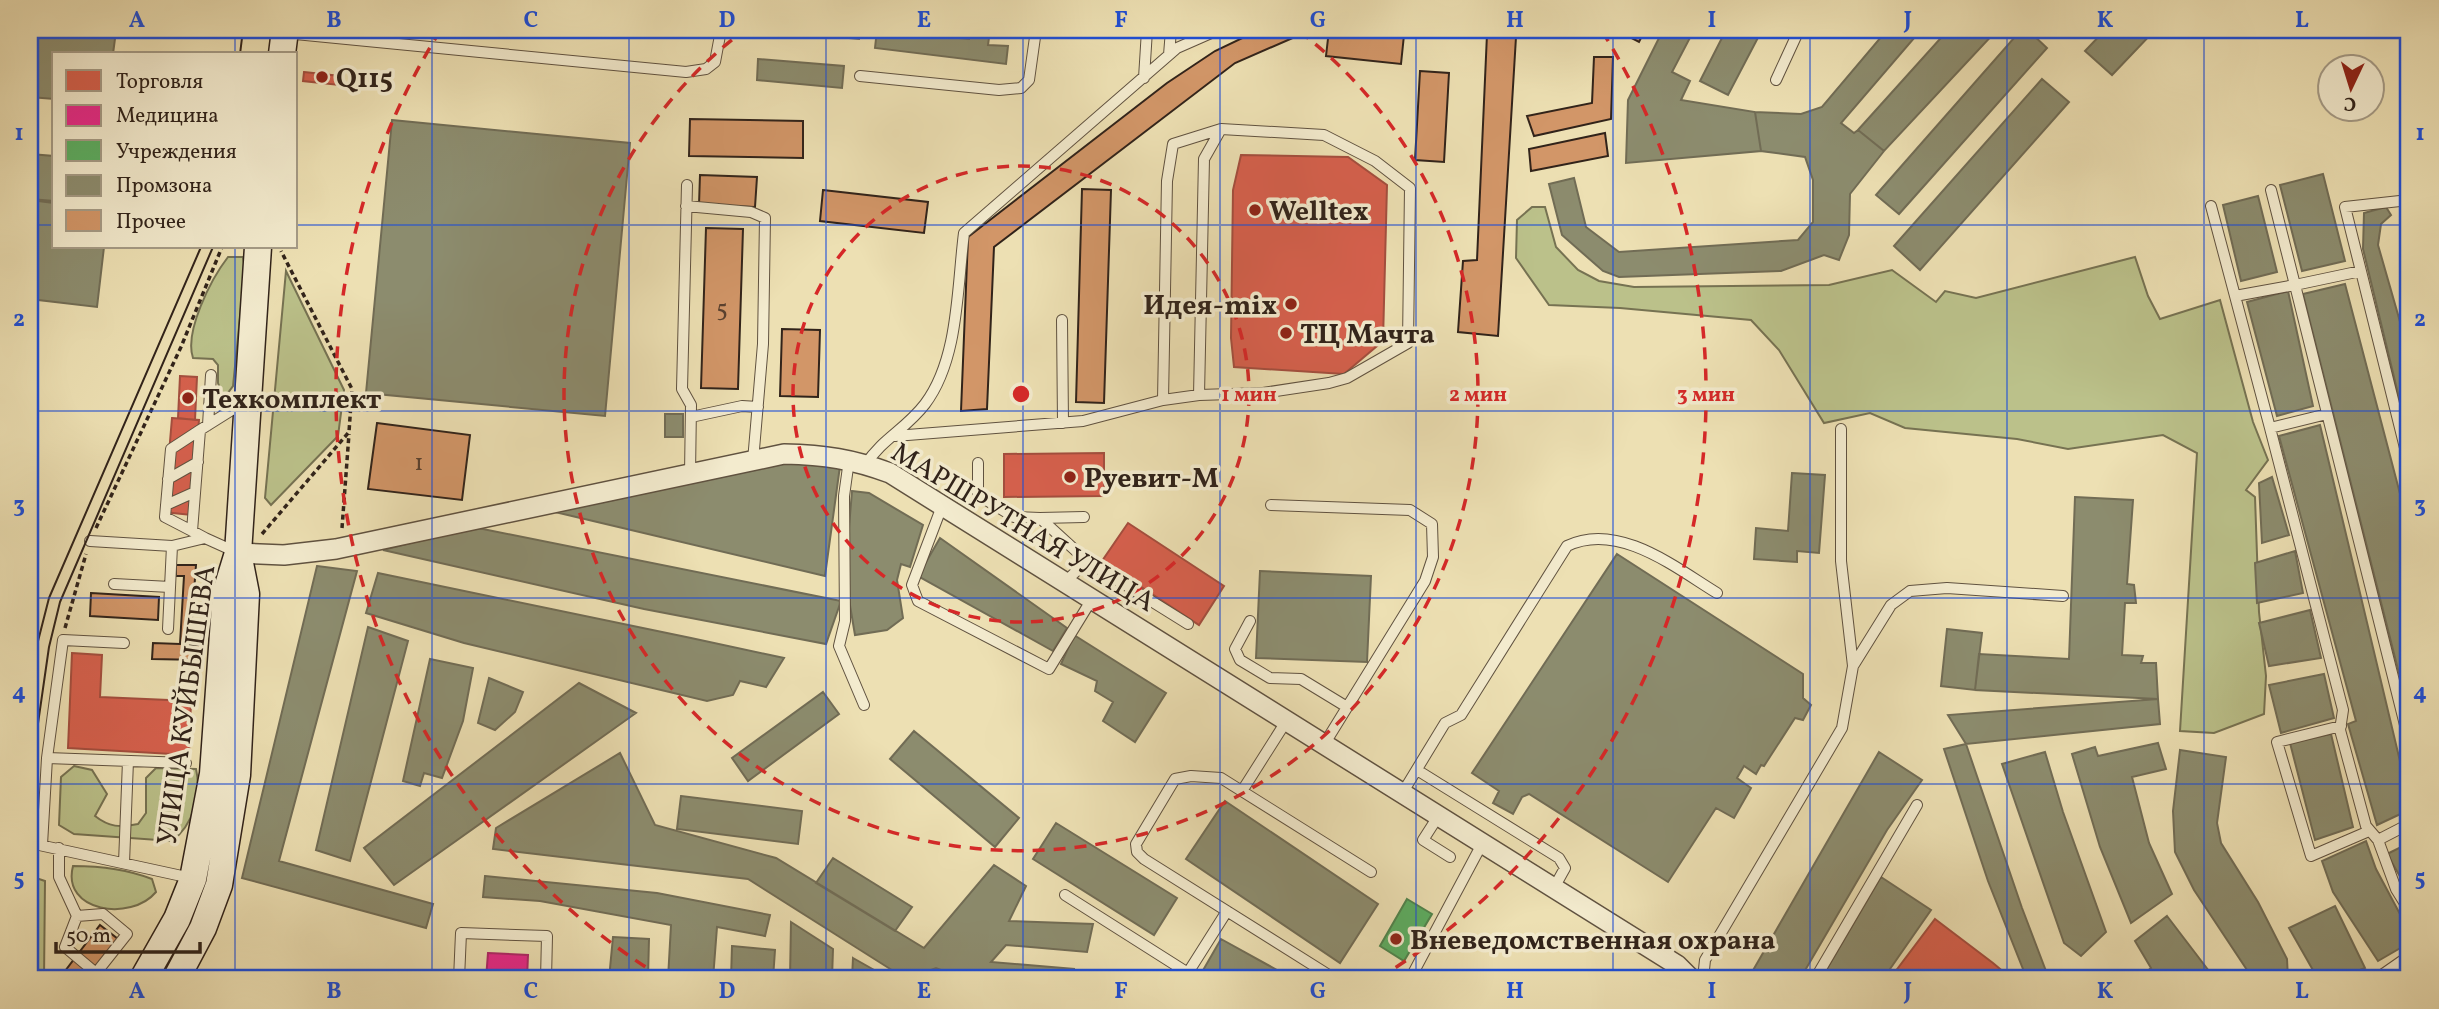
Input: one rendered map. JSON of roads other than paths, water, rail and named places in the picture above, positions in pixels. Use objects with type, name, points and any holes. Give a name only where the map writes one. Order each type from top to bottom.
[{"type":"main road","name":"УЛИЦА КУЙБЫШЕВА","points":[[143,979],[177,919],[193,879],[214,774],[226,592],[238,553],[258,248]]},
{"type":"main road","name":"УЛИЦА КУЙБЫШЕВА","points":[[176,979],[203,928],[219,885],[237,775],[246,594],[238,553]]},
{"type":"street","name":"МАРШРУТНАЯ УЛИЦА","points":[[238,553],[284,555],[336,549],[784,454],[832,455],[857,462],[890,473],[1555,886],[1677,965],[1691,979]]},
{"type":"lane","points":[[284,39],[686,72],[706,69],[715,62],[721,30]]},
{"type":"lane","points":[[860,76],[999,90],[1021,88],[1029,80],[1036,30]]},
{"type":"lane","points":[[1144,78],[1147,30]]},
{"type":"lane","points":[[1170,55],[1171,30]]},
{"type":"lane","points":[[864,705],[839,646],[845,621],[844,496],[857,462],[879,444],[895,436],[928,400],[943,369],[964,233],[1177,48],[1218,30]]},
{"type":"lane","points":[[1776,80],[1799,30]]},
{"type":"lane","points":[[895,436],[1083,421],[1163,400],[1199,395],[1263,393],[1347,378],[1408,343],[1410,188],[1375,161],[1324,135],[1221,129],[1173,144],[1167,181],[1163,400]]},
{"type":"lane","points":[[1199,395],[1204,159],[1221,129]]},
{"type":"lane","points":[[687,185],[682,389],[691,405],[690,474]]},
{"type":"lane","points":[[2271,190],[2409,741]]},
{"type":"lane","points":[[2409,200],[2346,207],[2409,464]]},
{"type":"lane","points":[[686,206],[751,212],[765,218],[763,344],[753,461]]},
{"type":"lane","points":[[2211,206],[2343,710],[2341,726],[2366,826],[2378,840],[2396,889],[2409,910]]},
{"type":"lane","points":[[2235,296],[2361,271]]},
{"type":"lane","points":[[1062,320],[1063,423]]},
{"type":"lane","points":[[192,531],[198,462],[211,375]]},
{"type":"lane","points":[[238,553],[165,517],[171,449],[247,401]]},
{"type":"lane","points":[[691,417],[742,406],[758,407]]},
{"type":"lane","points":[[2270,428],[2327,414]]},
{"type":"lane","points":[[1703,979],[1705,960],[1842,728],[1853,666],[1841,561],[1841,429]]},
{"type":"lane","points":[[168,479],[198,462]]},
{"type":"lane","points":[[978,463],[978,495],[1014,517],[1084,517]]},
{"type":"lane","points":[[166,505],[195,492]]},
{"type":"lane","points":[[1271,505],[1410,510],[1432,524],[1433,556],[1426,581],[1325,743]]},
{"type":"lane","points":[[942,506],[912,585],[918,601],[1049,669],[1093,599]]},
{"type":"lane","points":[[1040,518],[1087,561],[1188,624]]},
{"type":"lane","points":[[90,541],[172,547],[205,538]]},
{"type":"lane","points":[[1403,792],[1445,723],[1461,715],[1567,546],[1588,541],[1632,543],[1717,593]]},
{"type":"lane","points":[[168,629],[172,547]]},
{"type":"lane","points":[[1065,582],[1087,561]]},
{"type":"lane","points":[[114,584],[170,587]]},
{"type":"lane","points":[[1853,666],[1891,606],[1910,591],[1947,588],[2063,596]]},
{"type":"lane","points":[[1250,621],[1235,649],[1240,660],[1270,678],[1301,679],[1347,707]]},
{"type":"lane","points":[[41,845],[47,758],[63,640],[124,643]]},
{"type":"lane","points":[[1242,791],[1287,720]]},
{"type":"lane","points":[[2341,726],[2277,742],[2311,856],[2370,831]]},
{"type":"lane","points":[[47,758],[186,763]]},
{"type":"lane","points":[[124,863],[128,761]]},
{"type":"lane","points":[[1416,770],[1559,858],[1565,868],[1555,886]]},
{"type":"lane","points":[[1335,979],[1144,859],[1136,844],[1175,779],[1191,776],[1221,778],[1371,872]]},
{"type":"lane","points":[[1815,979],[1917,805]]},
{"type":"lane","points":[[1439,814],[1423,840],[1450,857]]},
{"type":"lane","points":[[2378,840],[2409,824]]},
{"type":"lane","points":[[1410,979],[1483,841]]},
{"type":"lane","points":[[30,843],[219,885]]},
{"type":"lane","points":[[59,848],[59,877],[77,916],[65,947],[96,973],[127,934],[103,914],[77,916]]},
{"type":"lane","points":[[1065,895],[1186,976],[1227,911]]},
{"type":"lane","points":[[459,979],[461,933],[547,936],[546,979]]},
{"type":"lane","points":[[2376,979],[2409,956]]},
{"type":"tram line","points":[[240,52],[243,30]]},
{"type":"tram line","points":[[30,699],[37,645],[49,598],[201,248]]},
{"type":"tram line","points":[[30,779],[49,647],[60,602],[213,248]]},
{"type":"place","name":"Q115","points":[[322,77]]},
{"type":"place","name":"Welltex","points":[[1255,210]]},
{"type":"place","name":"Идея-mix","points":[[1291,304]]},
{"type":"place","name":"ТЦ Мачта","points":[[1286,333]]},
{"type":"place","name":"Техкомплект","points":[[188,398]]},
{"type":"place","name":"Руевит-М","points":[[1070,477]]},
{"type":"place","name":"Вневедомственная охрана","points":[[1396,939]]}]
